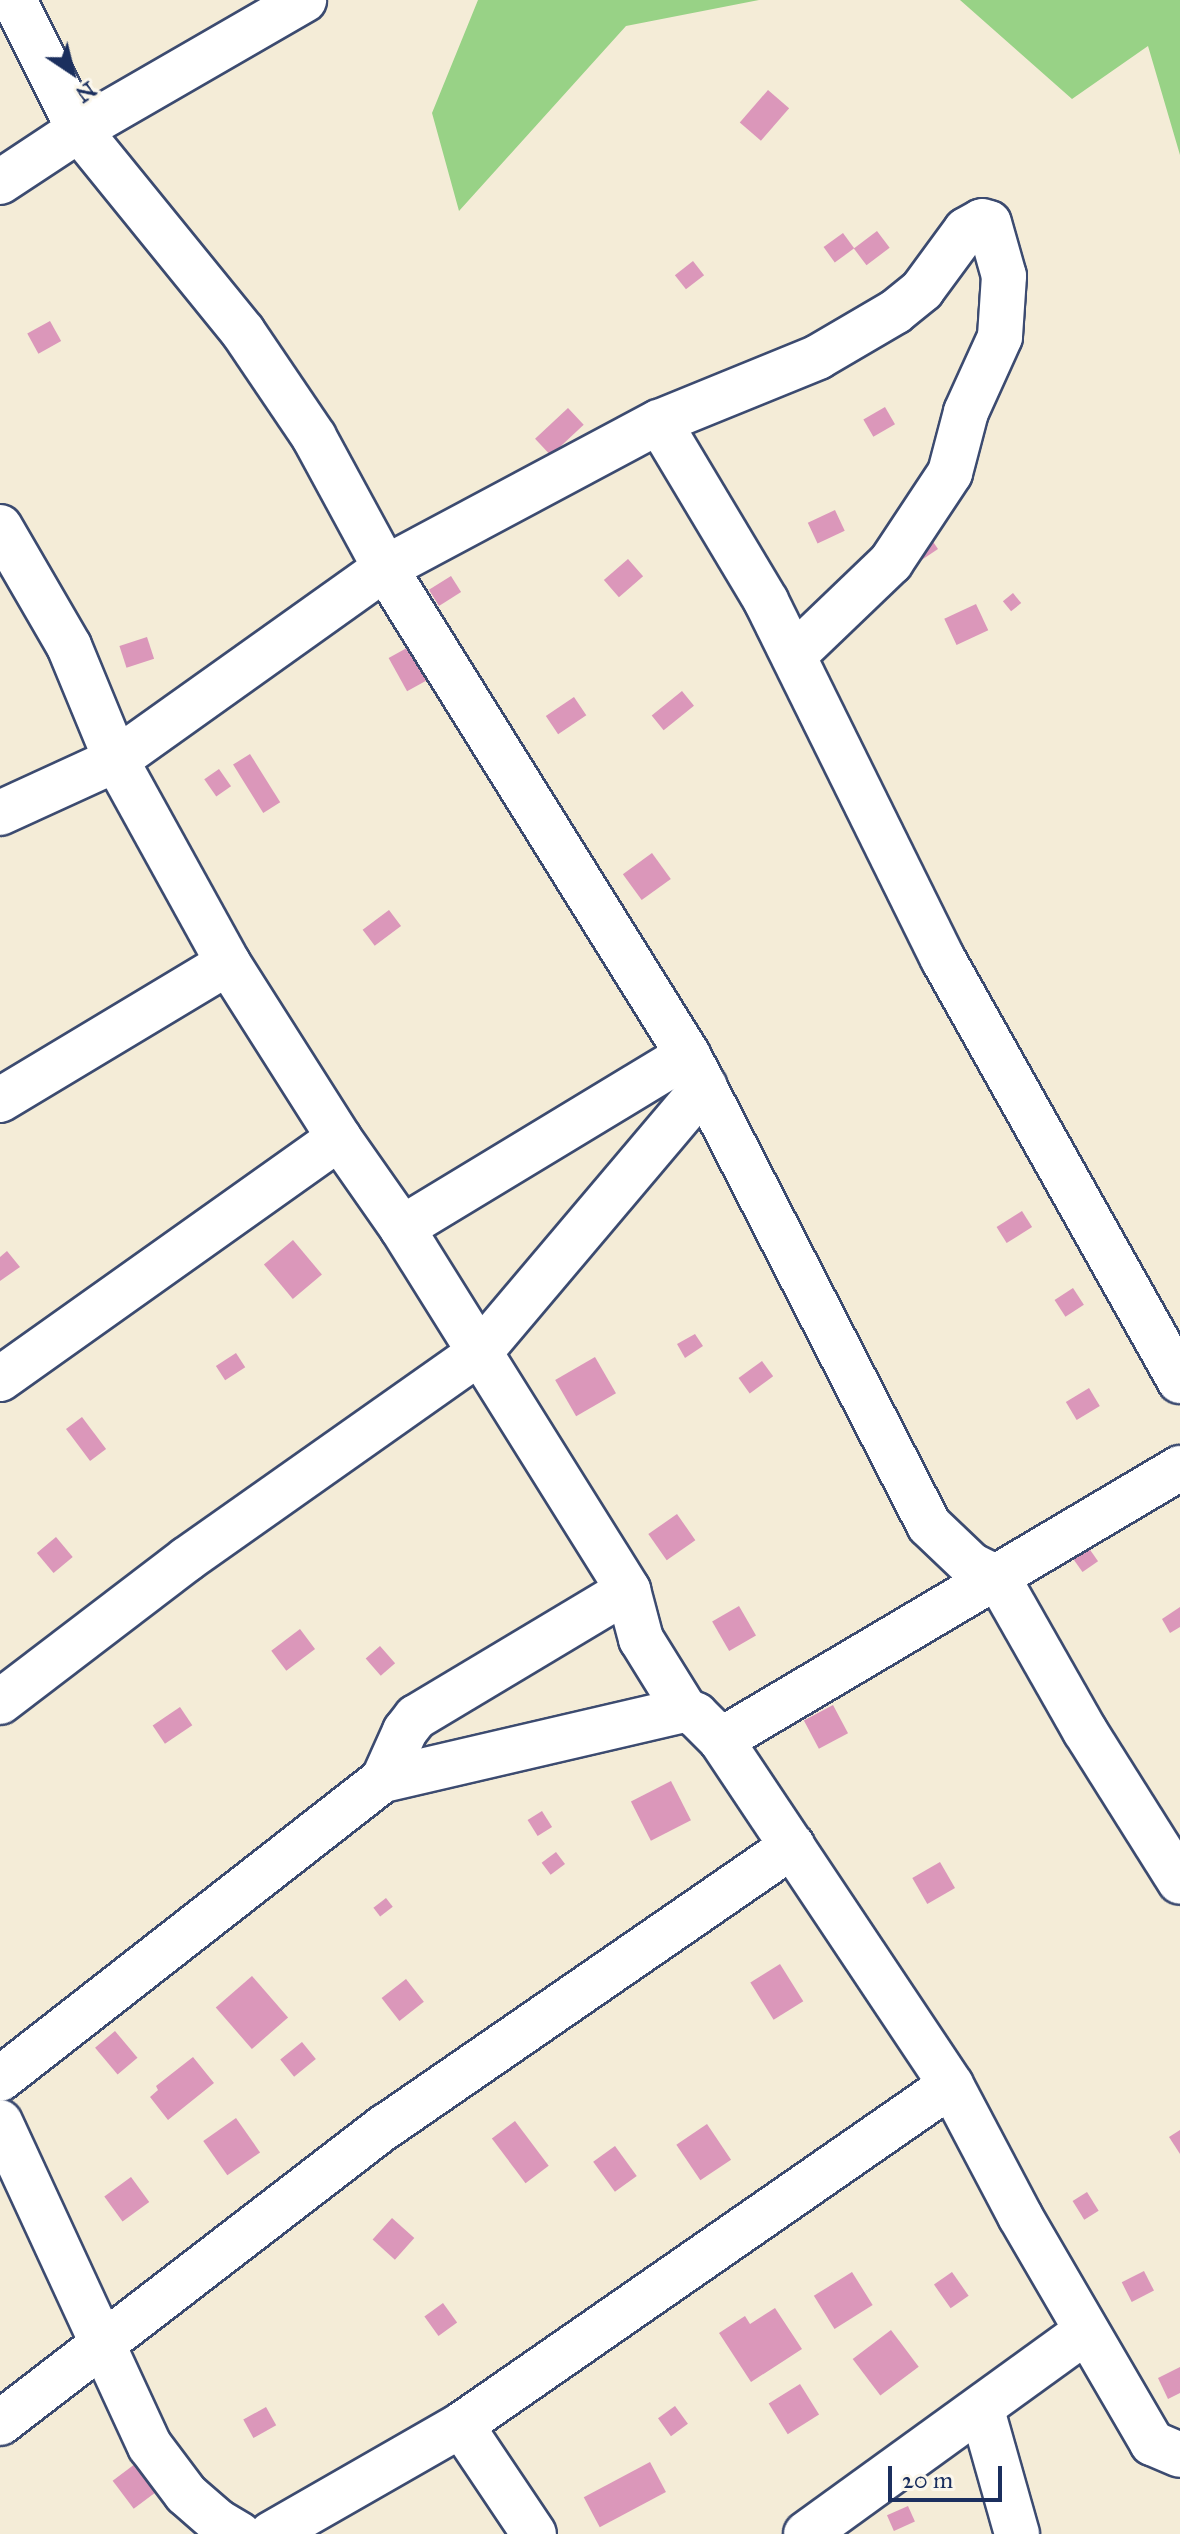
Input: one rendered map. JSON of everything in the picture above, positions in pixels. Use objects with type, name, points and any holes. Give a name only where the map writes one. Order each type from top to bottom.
[{"type":"street","points":[[14,0],[79,130],[243,332],[314,437],[385,568],[697,1070],[929,1525],[971,1565],[998,1578],[1085,1731],[1180,1882]]},
{"type":"street","points":[[0,182],[79,130],[295,2]]},
{"type":"street","points":[[0,813],[116,760],[385,568],[659,422],[818,357],[895,312],[922,290],[966,230],[982,221],[989,223],[1004,276],[1000,337],[966,412],[950,473],[891,562],[795,654]]},
{"type":"street","points":[[659,422],[795,654],[943,959],[1180,1381]]},
{"type":"street","points":[[1,531],[69,646],[116,760],[228,963],[339,1138],[402,1228],[628,1590],[641,1639],[685,1710],[696,1715],[721,1740],[951,2085],[1085,2332],[1152,2443],[1180,2455]]},
{"type":"street","points":[[0,1100],[228,963]]},
{"type":"street","points":[[402,1228],[697,1070]]},
{"type":"street","points":[[0,1702],[187,1559],[480,1352],[697,1070]]},
{"type":"street","points":[[0,1379],[339,1138]]},
{"type":"street","points":[[721,1740],[1180,1468]]},
{"type":"street","points":[[383,1780],[405,1731],[416,1717],[628,1590]]},
{"type":"street","points":[[0,2079],[383,1780],[685,1710]]},
{"type":"street","points":[[0,2423],[385,2127],[792,1846]]},
{"type":"street","points":[[271,2534],[461,2425],[951,2085]]},
{"type":"street","points":[[0,2122],[136,2420],[166,2470],[186,2494],[217,2521],[239,2534]]},
{"type":"street","points":[[806,2534],[982,2410],[1085,2332]]},
{"type":"street","points":[[982,2410],[1017,2534]]},
{"type":"street","points":[[461,2425],[534,2534]]},
{"type":"green space","points":[[478,0],[759,0],[626,26],[459,211],[432,113]]},
{"type":"green space","points":[[960,0],[1180,0],[1180,155],[1148,46],[1072,99]]},
{"type":"building","points":[[768,90],[789,108],[761,141],[740,122]]},
{"type":"building","points":[[877,231],[890,248],[866,265],[854,248]]},
{"type":"building","points":[[843,233],[854,248],[835,262],[824,247]]},
{"type":"building","points":[[693,261],[704,275],[686,289],[675,275]]},
{"type":"building","points":[[50,321],[61,341],[38,354],[27,334]]},
{"type":"building","points":[[885,407],[895,424],[873,437],[863,420]]},
{"type":"building","points":[[568,408],[584,425],[551,456],[535,439]]},
{"type":"building","points":[[835,510],[845,531],[818,544],[808,523]]},
{"type":"building","points":[[927,533],[938,549],[914,565]]},
{"type":"building","points":[[628,559],[643,576],[619,597],[604,580]]},
{"type":"building","points":[[451,576],[461,592],[439,606],[429,590]]},
{"type":"building","points":[[1013,593],[1021,603],[1011,611],[1003,601]]},
{"type":"building","points":[[976,604],[988,630],[957,645],[944,619]]},
{"type":"building","points":[[147,637],[154,659],[127,668],[119,646]]},
{"type":"building","points":[[414,644],[432,677],[407,691],[389,658]]},
{"type":"building","points":[[682,691],[694,706],[664,730],[652,716]]},
{"type":"building","points":[[574,697],[586,715],[558,734],[546,716]]},
{"type":"building","points":[[250,754],[280,802],[263,813],[233,765]]},
{"type":"building","points":[[219,769],[231,786],[216,797],[204,779]]},
{"type":"building","points":[[652,853],[671,879],[642,900],[623,874]]},
{"type":"building","points":[[389,910],[401,926],[375,946],[363,930]]},
{"type":"building","points":[[1022,1211],[1032,1227],[1007,1243],[997,1227]]},
{"type":"building","points":[[293,1240],[322,1274],[293,1299],[264,1264]]},
{"type":"building","points":[[7,1251],[20,1267],[0,1281],[0,1257]]},
{"type":"building","points":[[1073,1288],[1084,1305],[1065,1317],[1055,1300]]},
{"type":"building","points":[[695,1334],[703,1346],[685,1358],[677,1344]]},
{"type":"building","points":[[236,1353],[245,1367],[225,1380],[216,1366]]},
{"type":"building","points":[[595,1357],[616,1393],[576,1416],[555,1380]]},
{"type":"building","points":[[762,1361],[773,1376],[750,1393],[739,1378]]},
{"type":"building","points":[[1089,1388],[1100,1406],[1077,1420],[1066,1402]]},
{"type":"building","points":[[82,1417],[106,1449],[90,1461],[66,1429]]},
{"type":"building","points":[[677,1514],[695,1540],[667,1560],[648,1534]]},
{"type":"building","points":[[56,1537],[73,1557],[54,1573],[37,1553]]},
{"type":"building","points":[[1086,1544],[1098,1561],[1082,1572],[1070,1555]]},
{"type":"building","points":[[739,1606],[756,1635],[729,1651],[712,1622]]},
{"type":"building","points":[[1180,1607],[1180,1627],[1170,1633],[1162,1619]]},
{"type":"building","points":[[300,1629],[315,1649],[286,1671],[271,1651]]},
{"type":"building","points":[[380,1646],[395,1663],[381,1676],[366,1658]]},
{"type":"building","points":[[833,1705],[848,1733],[819,1749],[804,1720]]},
{"type":"building","points":[[180,1707],[192,1725],[165,1744],[153,1725]]},
{"type":"building","points":[[671,1781],[691,1820],[651,1841],[631,1801]]},
{"type":"building","points":[[542,1811],[552,1827],[538,1836],[528,1820]]},
{"type":"building","points":[[556,1852],[565,1864],[551,1875],[542,1863]]},
{"type":"building","points":[[940,1862],[955,1888],[927,1904],[912,1878]]},
{"type":"building","points":[[386,1898],[393,1907],[380,1917],[373,1908]]},
{"type":"building","points":[[780,1964],[803,2001],[774,2020],[750,1983]]},
{"type":"building","points":[[252,1976],[288,2018],[252,2049],[216,2007]]},
{"type":"building","points":[[406,1979],[424,2002],[399,2021],[382,1998]]},
{"type":"building","points":[[115,2031],[137,2058],[118,2075],[95,2048]]},
{"type":"building","points":[[302,2042],[316,2059],[294,2077],[280,2060]]},
{"type":"building","points":[[193,2057],[214,2083],[168,2120],[150,2097],[158,2090],[156,2086]]},
{"type":"building","points":[[236,2118],[260,2152],[227,2175],[203,2141]]},
{"type":"building","points":[[515,2121],[549,2166],[526,2183],[492,2138]]},
{"type":"building","points":[[707,2124],[731,2160],[700,2180],[676,2145]]},
{"type":"building","points":[[1180,2130],[1180,2154],[1169,2137]]},
{"type":"building","points":[[615,2146],[637,2176],[615,2192],[593,2162]]},
{"type":"building","points":[[131,2177],[149,2202],[123,2221],[104,2196]]},
{"type":"building","points":[[1087,2192],[1099,2211],[1084,2220],[1073,2201]]},
{"type":"building","points":[[392,2218],[414,2238],[395,2260],[373,2240]]},
{"type":"building","points":[[1144,2271],[1154,2291],[1132,2302],[1122,2282]]},
{"type":"building","points":[[852,2272],[873,2305],[835,2329],[814,2296]]},
{"type":"building","points":[[952,2272],[969,2296],[951,2308],[934,2285]]},
{"type":"building","points":[[443,2303],[457,2322],[438,2336],[424,2317]]},
{"type":"building","points":[[775,2308],[802,2349],[751,2382],[719,2333],[745,2316],[750,2324]]},
{"type":"building","points":[[891,2330],[919,2367],[880,2396],[853,2359]]},
{"type":"building","points":[[1180,2367],[1180,2393],[1168,2399],[1158,2378]]},
{"type":"building","points":[[800,2384],[819,2415],[788,2434],[769,2404]]},
{"type":"building","points":[[675,2406],[688,2424],[671,2436],[658,2418]]},
{"type":"building","points":[[266,2407],[276,2425],[253,2438],[243,2420]]},
{"type":"building","points":[[143,2458],[164,2486],[134,2509],[113,2481]]},
{"type":"building","points":[[650,2462],[666,2492],[600,2527],[584,2497]]},
{"type":"building","points":[[908,2506],[915,2522],[894,2531],[887,2515]]}]
